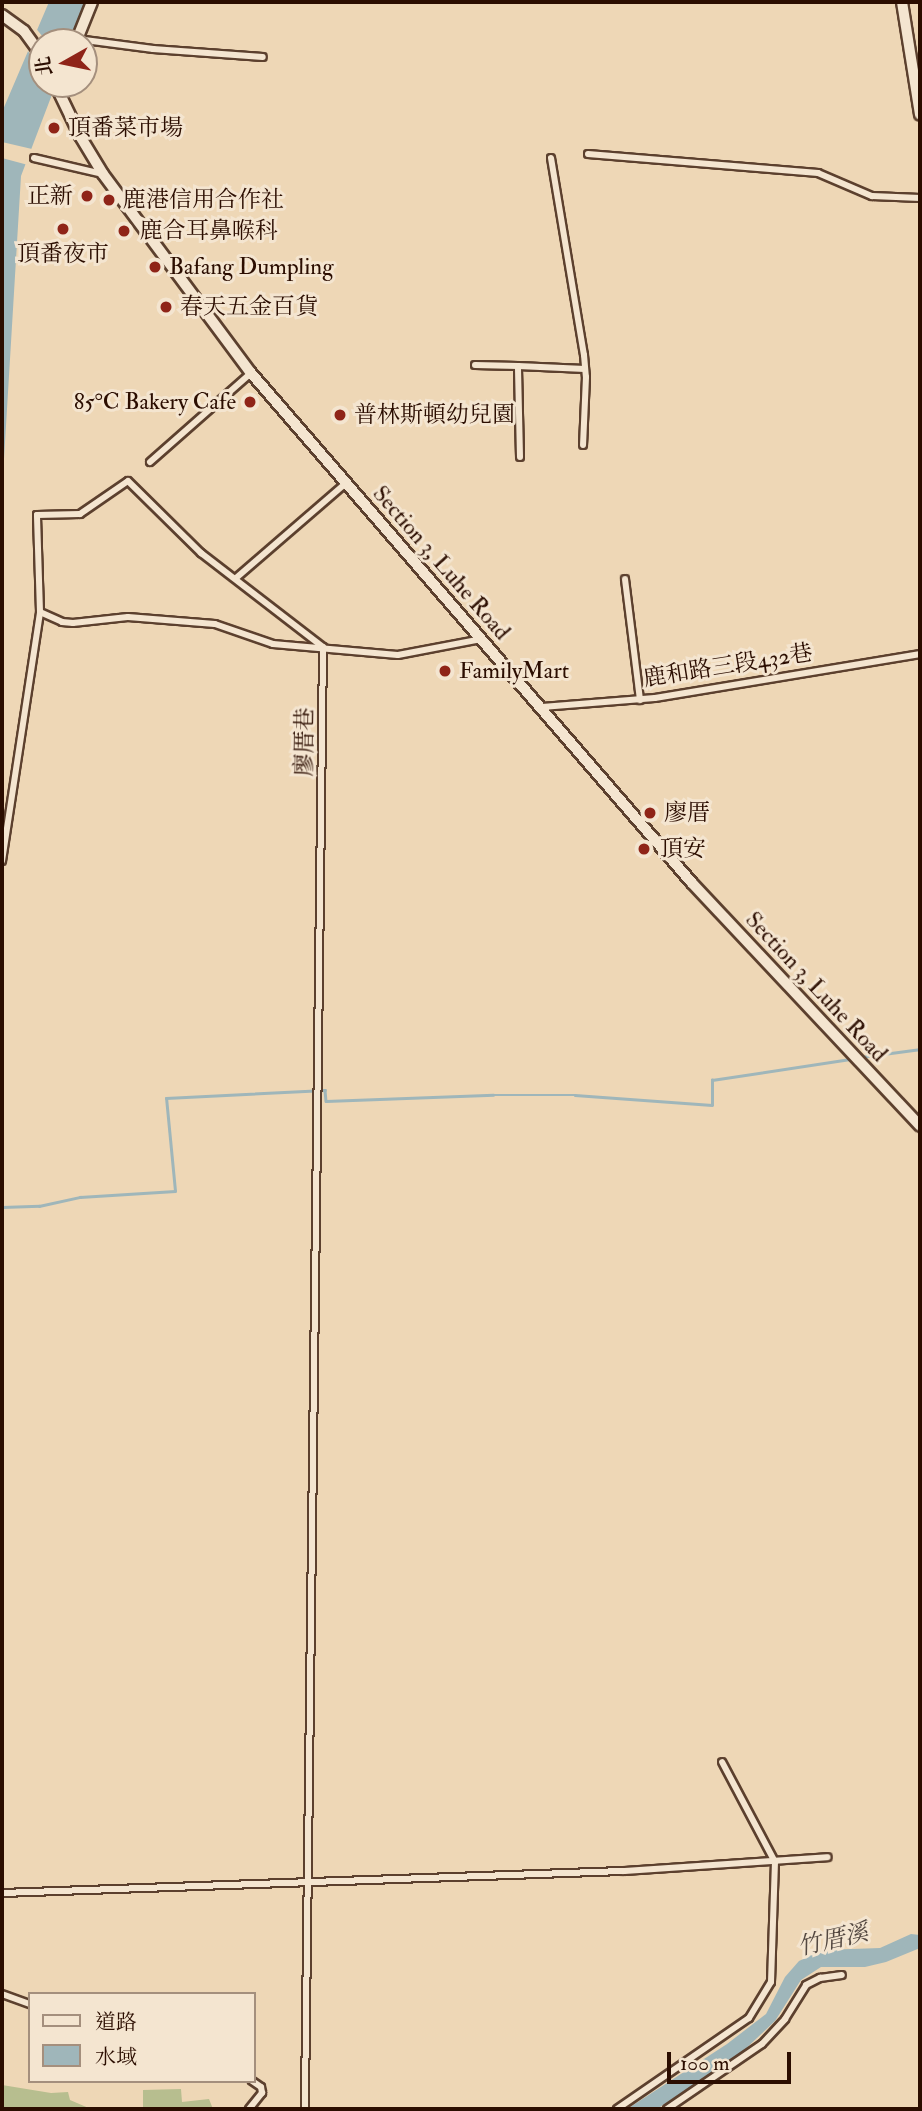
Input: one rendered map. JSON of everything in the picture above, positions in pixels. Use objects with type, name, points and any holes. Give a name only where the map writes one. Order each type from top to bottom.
[{"type":"main road","points":[[81,28],[92,2]]},
{"type":"main road","points":[[902,2],[920,115]]},
{"type":"main road","points":[[2,15],[28,38]]},
{"type":"main road","name":"Section 3, Luhe Road","points":[[63,98],[103,174],[251,373],[692,883],[920,1126]]},
{"type":"street","points":[[98,44],[263,57]]},
{"type":"street","points":[[588,153],[818,173],[872,196],[920,198]]},
{"type":"street","points":[[34,158],[103,174]]},
{"type":"street","points":[[551,158],[585,369],[583,445]]},
{"type":"street","points":[[475,365],[585,369]]},
{"type":"street","points":[[518,366],[520,457]]},
{"type":"street","points":[[150,462],[251,373]]},
{"type":"street","points":[[2,861],[40,611],[37,514],[80,514],[128,481],[201,553],[323,647]]},
{"type":"street","points":[[236,578],[346,483]]},
{"type":"street","points":[[625,579],[639,700]]},
{"type":"street","points":[[40,611],[62,622],[73,623],[128,617],[215,624],[273,644],[398,655],[482,639]]},
{"type":"street","name":"廖厝巷","points":[[305,2109],[323,647]]},
{"type":"street","name":"鹿和路三段432巷","points":[[542,707],[639,700],[920,654]]},
{"type":"street","points":[[617,2109],[749,2018],[761,2003],[771,1982],[775,1861],[722,1762]]},
{"type":"street","points":[[2,1893],[624,1871],[828,1857]]},
{"type":"street","points":[[667,2109],[762,2044],[785,2019],[806,1984],[820,1978],[842,1975]]},
{"type":"street","points":[[2,1994],[28,2003]]},
{"type":"street","points":[[249,2109],[261,2093],[261,2087],[255,2083]]},
{"type":"green space","points":[[2,2085],[51,2093],[68,2092],[70,2100],[91,2109],[2,2109]]},
{"type":"green space","points":[[181,2089],[182,2102],[209,2099],[213,2109],[143,2109],[143,2090]]},
{"type":"water","points":[[49,2],[85,2],[76,28],[38,28]]},
{"type":"water","points":[[28,51],[28,98],[51,98],[21,176],[4,459],[2,612],[2,112]]},
{"type":"water","points":[[911,1934],[920,1935],[920,1948],[886,1962],[865,1967],[821,1967],[801,1980],[775,2021],[739,2055],[657,2109],[627,2109],[727,2044],[766,2014],[785,1977],[799,1961],[822,1950],[880,1948]]},
{"type":"pier","points":[[2,142],[32,149],[28,165],[2,158]]},
{"type":"waterway","points":[[861,1057],[920,1049]]},
{"type":"waterway","points":[[2,1207],[39,1206],[80,1197],[175,1191],[166,1098],[325,1090],[326,1101],[575,1095],[712,1105],[712,1080],[851,1059]]},
{"type":"place","name":"頂番菜市場","points":[[54,128]]},
{"type":"place","name":"正新","points":[[87,196]]},
{"type":"place","name":"鹿港信用合作社","points":[[109,200]]},
{"type":"place","name":"頂番夜市","points":[[63,229]]},
{"type":"place","name":"鹿合耳鼻喉科","points":[[124,231]]},
{"type":"place","name":"Bafang Dumpling","points":[[155,267]]},
{"type":"place","name":"春天五金百貨","points":[[166,307]]},
{"type":"place","name":"85°C Bakery Cafe","points":[[250,402]]},
{"type":"place","name":"普林斯頓幼兒園","points":[[340,415]]},
{"type":"place","name":"FamilyMart","points":[[445,671]]},
{"type":"place","name":"廖厝","points":[[650,813]]},
{"type":"place","name":"頂安","points":[[644,849]]},
{"type":"water label","name":"竹厝溪","points":[[833,1940]]}]
